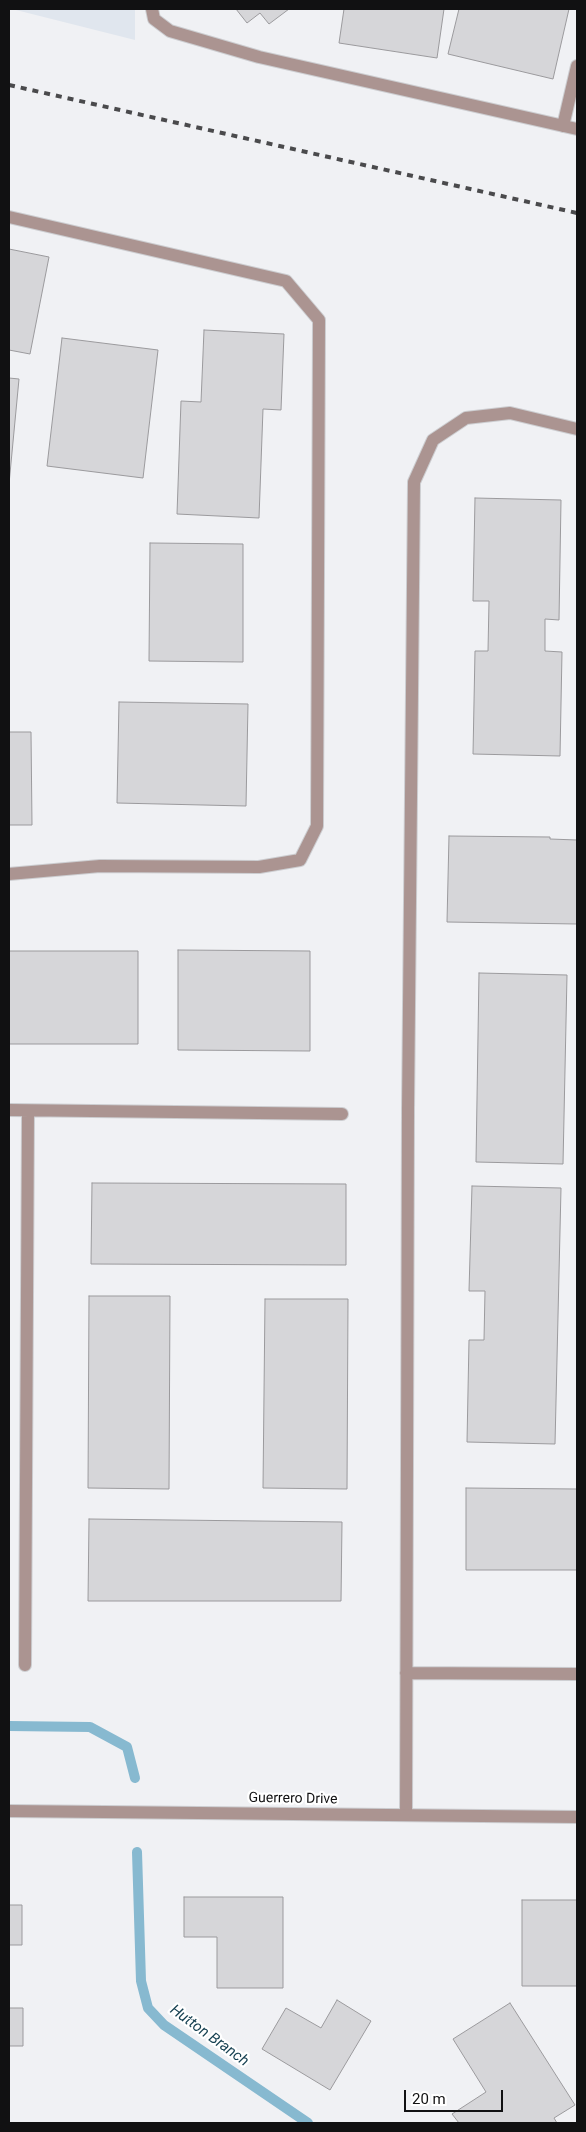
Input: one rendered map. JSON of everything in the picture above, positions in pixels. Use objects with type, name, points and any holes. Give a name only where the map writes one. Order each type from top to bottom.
[{"type":"street","points":[[152,9],[154,19],[170,31],[259,57],[577,129]]},
{"type":"street","points":[[563,126],[577,66]]},
{"type":"street","points":[[9,217],[286,281],[319,320],[317,826],[300,860],[259,867],[100,866],[9,874]]},
{"type":"street","points":[[406,1815],[408,1110],[414,482],[433,440],[466,418],[510,413],[577,429]]},
{"type":"street","points":[[9,1110],[342,1114]]},
{"type":"street","points":[[25,1665],[28,1110]]},
{"type":"street","points":[[406,1673],[577,1674]]},
{"type":"street","name":"Guerrero Drive","points":[[9,1811],[577,1817]]},
{"type":"shaded area","points":[[12,9],[135,9],[135,40]]},
{"type":"building","points":[[236,9],[289,9],[269,24],[260,13],[247,23]]},
{"type":"building","points":[[344,9],[444,9],[437,58],[339,43]]},
{"type":"building","points":[[459,9],[569,9],[553,79],[448,54]]},
{"type":"building","points":[[9,249],[49,257],[30,354],[9,350]]},
{"type":"building","points":[[204,330],[284,334],[281,410],[263,409],[259,518],[177,514],[181,401],[201,402]]},
{"type":"building","points":[[62,338],[158,350],[143,478],[47,466]]},
{"type":"building","points":[[9,378],[19,379],[9,484]]},
{"type":"building","points":[[475,498],[561,500],[559,620],[545,619],[545,651],[562,652],[560,756],[473,754],[475,651],[488,651],[489,601],[473,601]]},
{"type":"building","points":[[150,543],[243,544],[243,662],[149,661]]},
{"type":"building","points":[[119,702],[248,704],[246,806],[117,803]]},
{"type":"building","points":[[9,732],[31,732],[32,825],[9,825]]},
{"type":"building","points":[[449,836],[550,837],[550,839],[577,840],[577,924],[447,922]]},
{"type":"building","points":[[178,950],[310,951],[310,1051],[178,1050]]},
{"type":"building","points":[[9,951],[138,951],[138,1044],[9,1044]]},
{"type":"building","points":[[479,973],[567,975],[563,1164],[476,1162]]},
{"type":"building","points":[[92,1183],[346,1184],[346,1265],[91,1264]]},
{"type":"building","points":[[472,1186],[561,1188],[555,1444],[467,1442],[469,1340],[484,1340],[485,1291],[469,1291]]},
{"type":"building","points":[[89,1296],[170,1296],[169,1489],[88,1488]]},
{"type":"building","points":[[265,1299],[348,1299],[347,1489],[263,1488]]},
{"type":"building","points":[[466,1488],[577,1489],[577,1570],[466,1570]]},
{"type":"building","points":[[89,1519],[342,1522],[341,1601],[88,1601]]},
{"type":"building","points":[[184,1897],[283,1897],[283,1988],[217,1988],[217,1937],[184,1937]]},
{"type":"building","points":[[522,1900],[577,1900],[577,1986],[522,1986]]},
{"type":"building","points":[[9,1905],[22,1905],[22,1945],[9,1945]]},
{"type":"building","points":[[337,2000],[371,2021],[330,2090],[262,2049],[286,2008],[321,2028]]},
{"type":"building","points":[[510,2003],[575,2105],[554,2118],[557,2123],[459,2123],[452,2114],[486,2092],[453,2039]]},
{"type":"building","points":[[9,2008],[23,2008],[23,2046],[9,2046]]},
{"type":"waterway","name":"Hutton Branch","points":[[9,1726],[90,1727],[127,1747],[135,1778]]},
{"type":"waterway","name":"Hutton Branch","points":[[137,1852],[141,1981],[148,2008],[164,2025],[308,2123]]},
{"type":"railway","points":[[9,85],[577,213]]}]
